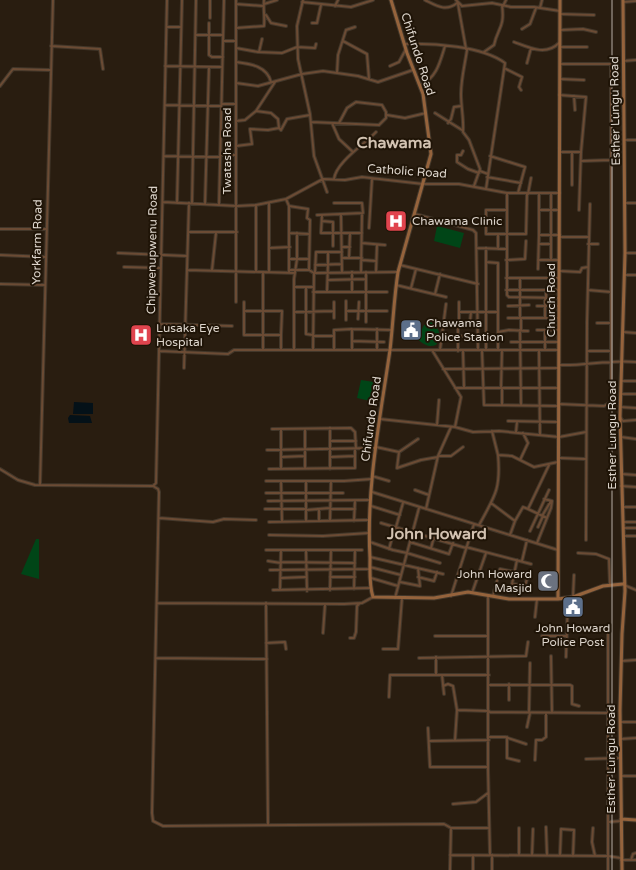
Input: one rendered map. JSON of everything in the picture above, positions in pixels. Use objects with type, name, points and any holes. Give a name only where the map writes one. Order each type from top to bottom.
[{"type":"street","name":"Yorkfarm Road","points":[[40,485],[53,0]]},
{"type":"street","name":"Chipwenupwenu Road","points":[[152,486],[156,479],[167,0]]},
{"type":"street","points":[[177,202],[182,0]]},
{"type":"street","points":[[184,368],[187,256],[194,106],[196,0]]},
{"type":"street","points":[[210,0],[210,18]]},
{"type":"street","points":[[220,205],[224,0]]},
{"type":"street","name":"Twatasha Road","points":[[236,0],[236,302]]},
{"type":"street","points":[[236,28],[264,26],[264,0]]},
{"type":"street","points":[[236,4],[263,5],[276,0]]},
{"type":"street","points":[[335,7],[338,0]]},
{"type":"street","points":[[328,192],[314,156],[310,115],[299,65],[297,26],[303,1],[335,7],[353,7],[373,0]]},
{"type":"street","name":"Chifundo Road","points":[[373,597],[371,588],[369,541],[370,492],[375,447],[390,349],[396,285],[398,272],[431,154],[421,85],[404,44],[391,0]]},
{"type":"street","points":[[425,0],[446,8],[450,8],[457,2]]},
{"type":"street","points":[[483,52],[494,45],[495,37],[502,26],[503,5],[506,0]]},
{"type":"street","points":[[540,8],[542,0]]},
{"type":"street","name":"Church Road","points":[[558,599],[560,460],[560,0]]},
{"type":"street","points":[[457,2],[466,6],[492,1],[503,5],[536,7],[560,13],[594,15]]},
{"type":"street","points":[[623,1],[636,1]]},
{"type":"street","name":"Esther Lungu Road","points":[[622,870],[620,722],[621,661],[625,591],[623,584],[620,417],[620,360],[625,275],[623,1]]},
{"type":"street","points":[[457,2],[466,49],[461,84],[463,130]]},
{"type":"street","points":[[312,22],[317,23],[321,5]]},
{"type":"street","points":[[522,29],[530,24],[536,7]]},
{"type":"street","points":[[265,14],[271,23],[286,26]]},
{"type":"street","points":[[209,23],[209,55],[212,57],[223,57]]},
{"type":"street","points":[[167,27],[181,27]]},
{"type":"street","points":[[337,73],[338,56],[347,29],[355,27]]},
{"type":"street","points":[[560,30],[583,29],[596,32]]},
{"type":"street","points":[[196,35],[223,35]]},
{"type":"street","points":[[259,52],[262,39]]},
{"type":"street","points":[[223,41],[236,41]]},
{"type":"street","points":[[343,41],[367,54],[369,79]]},
{"type":"street","points":[[514,42],[531,48],[550,50],[560,42]]},
{"type":"street","points":[[404,44],[426,43],[483,52],[504,62],[505,69],[490,156],[486,189]]},
{"type":"street","points":[[236,48],[259,52],[282,53],[297,47],[315,48],[316,44]]},
{"type":"street","points":[[51,46],[100,49],[103,69]]},
{"type":"street","points":[[421,85],[432,79],[440,65],[445,46]]},
{"type":"street","points":[[560,47],[587,47]]},
{"type":"street","points":[[527,63],[531,48]]},
{"type":"street","points":[[390,66],[399,62],[406,49]]},
{"type":"street","points":[[623,61],[636,60]]},
{"type":"street","points":[[236,62],[258,66],[264,70],[271,82]]},
{"type":"street","points":[[482,350],[484,405],[604,406],[611,402],[611,64],[559,64]]},
{"type":"street","points":[[166,66],[223,67]]},
{"type":"street","points":[[205,204],[209,67]]},
{"type":"street","points":[[0,86],[13,69],[50,70]]},
{"type":"street","points":[[505,69],[522,77],[519,87],[521,90]]},
{"type":"street","points":[[236,83],[256,86],[318,71],[382,81],[414,70]]},
{"type":"street","points":[[559,79],[584,80]]},
{"type":"street","points":[[236,121],[245,120],[256,111],[275,82]]},
{"type":"street","points":[[559,95],[586,97],[581,152],[579,210]]},
{"type":"street","points":[[574,96],[575,110]]},
{"type":"street","points":[[339,123],[348,108],[358,102],[382,105],[387,115]]},
{"type":"street","points":[[164,105],[208,106],[236,104]]},
{"type":"street","points":[[448,123],[451,119],[454,106],[461,106]]},
{"type":"street","points":[[256,111],[272,114],[278,119],[279,128]]},
{"type":"street","points":[[387,115],[405,118],[426,113]]},
{"type":"street","points":[[434,113],[448,123],[463,130],[470,142],[479,172],[474,186]]},
{"type":"street","points":[[236,146],[252,144],[250,129],[268,130],[279,128],[281,130],[287,119],[310,115]]},
{"type":"street","points":[[311,122],[379,125],[387,115]]},
{"type":"street","points":[[332,123],[339,139],[354,152]]},
{"type":"street","points":[[334,179],[336,171],[376,132]]},
{"type":"street","points":[[624,140],[636,140]]},
{"type":"street","points":[[463,151],[457,156],[457,162],[468,169],[521,183]]},
{"type":"street","points":[[560,152],[581,152]]},
{"type":"street","points":[[572,152],[572,186]]},
{"type":"street","points":[[164,156],[206,157],[236,155]]},
{"type":"street","points":[[490,156],[524,166],[518,193]]},
{"type":"street","points":[[581,161],[611,160]]},
{"type":"street","name":"Catholic Road","points":[[163,202],[236,206],[269,203],[286,199],[323,179],[347,180],[362,177],[423,184],[474,186],[507,193],[560,193]]},
{"type":"street","points":[[506,210],[486,210],[486,234],[506,235],[526,233],[527,194],[531,178]]},
{"type":"street","points":[[369,228],[372,179]]},
{"type":"street","points":[[507,193],[506,290],[508,296],[520,298],[560,298]]},
{"type":"street","points":[[538,269],[539,194]]},
{"type":"street","points":[[551,194],[551,260]]},
{"type":"street","points":[[286,199],[289,206],[289,271]]},
{"type":"street","points":[[625,202],[636,203]]},
{"type":"street","points":[[269,203],[269,272]]},
{"type":"street","points":[[334,203],[363,203],[361,272]]},
{"type":"street","points":[[256,204],[256,272]]},
{"type":"street","points":[[586,540],[586,364],[590,204]]},
{"type":"street","points":[[289,206],[308,209],[307,219],[310,220],[309,270]]},
{"type":"street","points":[[539,210],[560,210]]},
{"type":"street","points":[[415,214],[473,230],[476,235],[478,350]]},
{"type":"street","points":[[317,215],[362,215]]},
{"type":"street","points":[[322,215],[321,233],[362,233]]},
{"type":"street","points":[[341,215],[342,272]]},
{"type":"street","points":[[322,221],[333,222],[333,246]]},
{"type":"street","points":[[0,229],[47,230]]},
{"type":"street","points":[[188,232],[237,232]]},
{"type":"street","points":[[212,270],[216,233]]},
{"type":"street","points":[[289,233],[309,234]]},
{"type":"street","points":[[294,350],[294,287],[297,259],[297,233]]},
{"type":"street","points":[[349,258],[350,234]]},
{"type":"street","points":[[498,235],[498,248]]},
{"type":"street","points":[[539,235],[589,236]]},
{"type":"street","points":[[506,260],[525,259],[526,241]]},
{"type":"street","points":[[362,243],[385,245]]},
{"type":"street","points":[[539,244],[551,244]]},
{"type":"street","points":[[588,244],[598,244]]},
{"type":"street","points":[[376,272],[377,245]]},
{"type":"street","points":[[342,246],[350,247]]},
{"type":"street","points":[[269,248],[290,247]]},
{"type":"street","points":[[477,248],[506,249]]},
{"type":"street","points":[[486,248],[486,350]]},
{"type":"street","points":[[313,350],[314,272],[316,252],[342,252]]},
{"type":"street","points":[[327,292],[328,252]]},
{"type":"street","points":[[118,253],[187,256]]},
{"type":"street","points":[[625,253],[636,253]]},
{"type":"street","points":[[0,255],[46,257]]},
{"type":"street","points":[[342,258],[376,261]]},
{"type":"street","points":[[290,259],[309,259]]},
{"type":"street","points":[[538,260],[560,260]]},
{"type":"street","points":[[486,262],[498,263],[498,350]]},
{"type":"street","points":[[315,264],[342,264]]},
{"type":"street","points":[[400,265],[478,284]]},
{"type":"street","points":[[124,267],[161,268]]},
{"type":"street","points":[[560,271],[580,272],[582,268],[588,267]]},
{"type":"street","points":[[411,288],[416,269]]},
{"type":"street","points":[[187,270],[235,272],[296,270],[309,270],[314,272],[398,272]]},
{"type":"street","points":[[289,271],[295,274]]},
{"type":"street","points":[[263,272],[263,350]]},
{"type":"street","points":[[352,272],[352,292]]},
{"type":"street","points":[[366,272],[366,322]]},
{"type":"street","points":[[435,294],[440,274]]},
{"type":"street","points":[[625,275],[636,275]]},
{"type":"street","points":[[506,278],[559,278]]},
{"type":"street","points":[[520,278],[520,405]]},
{"type":"street","points":[[328,280],[366,279]]},
{"type":"street","points":[[0,284],[45,285]]},
{"type":"street","points":[[396,285],[446,297]]},
{"type":"street","points":[[306,286],[306,334],[313,336],[334,336]]},
{"type":"street","points":[[294,287],[314,286]]},
{"type":"street","points":[[506,290],[560,290]]},
{"type":"street","points":[[545,318],[546,290]]},
{"type":"street","points":[[588,290],[611,292]]},
{"type":"street","points":[[314,292],[387,292]]},
{"type":"street","points":[[346,301],[346,320]]},
{"type":"street","points":[[244,302],[244,335],[281,335]]},
{"type":"street","points":[[334,302],[334,318]]},
{"type":"street","points":[[358,319],[359,302]]},
{"type":"street","points":[[459,302],[459,320]]},
{"type":"street","points":[[440,350],[446,304]]},
{"type":"street","points":[[508,306],[529,305]]},
{"type":"street","points":[[537,306],[560,306]]},
{"type":"street","points":[[244,311],[282,311],[281,350]]},
{"type":"street","points":[[294,312],[334,311]]},
{"type":"street","points":[[346,311],[388,311]]},
{"type":"street","points":[[459,312],[498,312]]},
{"type":"street","points":[[470,322],[471,312]]},
{"type":"street","points":[[508,318],[560,318]]},
{"type":"street","points":[[597,323],[611,323]]},
{"type":"street","points":[[160,324],[232,326]]},
{"type":"street","points":[[458,327],[458,351]]},
{"type":"street","points":[[352,329],[352,350]]},
{"type":"street","points":[[334,350],[335,330],[392,330]]},
{"type":"street","points":[[377,330],[377,350]]},
{"type":"street","points":[[498,332],[528,330]]},
{"type":"street","points":[[537,330],[560,330]]},
{"type":"street","points":[[545,330],[545,350]]},
{"type":"street","points":[[622,332],[636,333]]},
{"type":"street","points":[[458,336],[486,336]]},
{"type":"street","points":[[352,342],[384,342]]},
{"type":"street","points":[[511,342],[560,342]]},
{"type":"street","points":[[159,351],[228,354],[234,350],[560,350]]},
{"type":"street","points":[[432,350],[461,397],[455,427]]},
{"type":"street","points":[[502,350],[502,405]]},
{"type":"street","points":[[539,350],[540,436]]},
{"type":"street","points":[[463,351],[464,387]]},
{"type":"street","points":[[587,351],[611,351]]},
{"type":"street","points":[[443,369],[539,369],[620,360],[636,362]]},
{"type":"street","points":[[621,380],[636,381]]},
{"type":"street","points":[[455,388],[559,388]]},
{"type":"street","points":[[620,394],[636,394]]},
{"type":"street","points":[[437,426],[439,400]]},
{"type":"street","points":[[620,406],[636,408]]},
{"type":"street","points":[[620,417],[623,420],[636,420]]},
{"type":"street","points":[[380,419],[455,427],[473,432],[516,432],[540,436],[559,436],[586,432]]},
{"type":"street","points":[[508,421],[559,422]]},
{"type":"street","points":[[516,432],[517,422]]},
{"type":"street","points":[[426,510],[438,456],[451,427]]},
{"type":"street","points":[[330,428],[330,468]]},
{"type":"street","points":[[269,469],[355,468],[356,441],[355,432],[352,429],[272,429]]},
{"type":"street","points":[[281,429],[281,469]]},
{"type":"street","points":[[305,429],[305,468]]},
{"type":"street","points":[[479,526],[499,484],[498,455],[492,431]]},
{"type":"street","points":[[520,460],[528,443],[524,434]]},
{"type":"street","points":[[621,437],[636,439]]},
{"type":"street","points":[[267,450],[355,449],[375,447],[399,452],[418,439]]},
{"type":"street","points":[[330,441],[356,441]]},
{"type":"street","points":[[399,452],[397,468],[438,456],[451,456],[462,446]]},
{"type":"street","points":[[498,455],[512,456],[534,467],[549,465],[560,460],[586,459]]},
{"type":"street","points":[[281,457],[305,456]]},
{"type":"street","points":[[330,457],[355,456]]},
{"type":"street","points":[[528,509],[549,465]]},
{"type":"street","points":[[0,469],[23,482],[40,485],[152,486],[159,491],[153,738],[152,813],[154,821],[163,826],[440,823],[447,824],[451,828],[489,828]]},
{"type":"street","points":[[621,474],[636,475]]},
{"type":"street","points":[[266,481],[331,481],[372,477],[389,481]]},
{"type":"street","points":[[281,481],[282,521]]},
{"type":"street","points":[[306,481],[306,521]]},
{"type":"street","points":[[330,521],[331,481]]},
{"type":"street","points":[[621,486],[636,487]]},
{"type":"street","points":[[415,490],[430,495]]},
{"type":"street","points":[[530,532],[549,490]]},
{"type":"street","points":[[266,492],[306,494],[343,493]]},
{"type":"street","points":[[370,492],[559,550]]},
{"type":"street","points":[[544,499],[551,501]]},
{"type":"street","points":[[268,501],[370,500]]},
{"type":"street","points":[[354,521],[355,501]]},
{"type":"street","points":[[537,544],[551,508],[551,501]]},
{"type":"street","points":[[538,527],[542,516],[551,501]]},
{"type":"street","points":[[389,549],[403,503]]},
{"type":"street","points":[[491,503],[515,521]]},
{"type":"street","points":[[370,505],[400,515]]},
{"type":"street","points":[[510,535],[515,521],[523,507],[547,518]]},
{"type":"street","points":[[622,507],[636,507]]},
{"type":"street","points":[[265,509],[355,508]]},
{"type":"street","points":[[395,598],[419,508]]},
{"type":"street","points":[[319,509],[319,521]]},
{"type":"street","points":[[159,518],[213,522],[224,519],[256,520]]},
{"type":"street","points":[[269,522],[369,520]]},
{"type":"street","points":[[622,522],[636,522]]},
{"type":"street","points":[[381,523],[453,542],[486,553],[532,564]]},
{"type":"street","points":[[452,596],[474,524]]},
{"type":"street","points":[[622,528],[636,528]]},
{"type":"street","points":[[269,535],[323,536],[369,533]]},
{"type":"street","points":[[622,536],[636,536]]},
{"type":"street","points":[[431,548],[434,537]]},
{"type":"street","points":[[522,561],[527,540]]},
{"type":"street","points":[[369,541],[389,549],[440,563]]},
{"type":"street","points":[[410,542],[449,554],[453,542]]},
{"type":"street","points":[[266,550],[362,550]]},
{"type":"street","points":[[280,590],[281,550]]},
{"type":"street","points":[[306,550],[305,577],[307,591]]},
{"type":"street","points":[[330,590],[331,550]]},
{"type":"street","points":[[354,589],[355,550]]},
{"type":"street","points":[[472,593],[486,553]]},
{"type":"street","points":[[578,553],[596,554],[609,559],[610,585]]},
{"type":"street","points":[[370,556],[443,574]]},
{"type":"street","points":[[493,596],[500,569],[515,572],[528,575],[525,586],[512,584],[515,572],[517,560]]},
{"type":"street","points":[[268,561],[355,563]]},
{"type":"street","points":[[270,570],[355,570],[370,568],[401,575]]},
{"type":"street","points":[[400,582],[420,586],[418,568]]},
{"type":"street","points":[[418,577],[434,581],[437,572]]},
{"type":"street","points":[[573,597],[574,575]]},
{"type":"street","points":[[281,578],[305,577]]},
{"type":"street","points":[[330,577],[355,577]]},
{"type":"street","points":[[371,578],[399,586]]},
{"type":"street","points":[[157,603],[360,603],[373,597],[434,598],[472,593],[493,596],[558,599],[573,597],[610,585],[623,584],[636,590]]},
{"type":"street","points":[[273,590],[307,591],[371,588]]},
{"type":"street","points":[[488,595],[488,794],[492,870]]},
{"type":"street","points":[[383,649],[398,649],[402,598]]},
{"type":"street","points":[[566,657],[568,598]]},
{"type":"street","points":[[535,618],[537,599]]},
{"type":"street","points":[[266,603],[268,824]]},
{"type":"street","points":[[350,638],[354,638],[356,632],[357,606],[360,603]]},
{"type":"street","points":[[323,633],[325,604]]},
{"type":"street","points":[[608,630],[608,870]]},
{"type":"street","points":[[435,636],[488,636]]},
{"type":"street","points":[[542,636],[567,636]]},
{"type":"street","points":[[266,643],[285,642],[286,649]]},
{"type":"street","points":[[419,658],[526,656],[528,642]]},
{"type":"street","points":[[551,656],[552,713]]},
{"type":"street","points":[[436,657],[436,676]]},
{"type":"street","points":[[156,658],[267,659]]},
{"type":"street","points":[[621,661],[636,660]]},
{"type":"street","points":[[528,727],[530,713],[530,664]]},
{"type":"street","points":[[389,697],[390,675],[488,676]]},
{"type":"street","points":[[442,676],[444,694]]},
{"type":"street","points":[[443,686],[448,684],[453,686],[457,710],[455,740]]},
{"type":"street","points":[[509,700],[510,684]]},
{"type":"street","points":[[489,685],[572,685],[572,704],[579,706]]},
{"type":"street","points":[[457,710],[530,713],[609,713]]},
{"type":"street","points":[[535,760],[536,740],[542,740],[546,737],[546,713]]},
{"type":"street","points":[[620,722],[636,722]]},
{"type":"street","points":[[428,728],[430,767],[488,767]]},
{"type":"street","points":[[429,740],[507,737],[526,744]]},
{"type":"street","points":[[507,737],[508,758],[519,761]]},
{"type":"street","points":[[620,739],[636,738]]},
{"type":"street","points":[[586,759],[620,758]]},
{"type":"street","points":[[620,776],[636,776]]},
{"type":"street","points":[[453,804],[476,802],[488,794]]},
{"type":"street","points":[[608,822],[636,820]]},
{"type":"street","points":[[546,827],[547,855]]},
{"type":"street","points":[[450,870],[451,828]]},
{"type":"street","points":[[519,828],[519,855]]},
{"type":"street","points":[[532,855],[533,828]]},
{"type":"street","points":[[560,855],[562,829],[564,828],[574,830],[573,856]]},
{"type":"street","points":[[592,828],[592,842],[595,856]]},
{"type":"street","points":[[631,860],[633,854],[636,853]]},
{"type":"street","points":[[450,855],[608,856],[636,860]]},
{"type":"street","points":[[473,855],[473,870]]},
{"type":"green space","points":[[437,226],[464,233],[460,248],[434,241]]},
{"type":"green space","points":[[431,322],[439,332],[439,338],[436,345],[431,346],[426,345],[417,339],[424,325]]},
{"type":"green space","points":[[361,380],[374,382],[370,401],[357,398]]},
{"type":"green space","points":[[36,539],[39,539],[39,579],[21,574]]},
{"type":"shaded area","points":[[74,402],[93,403],[93,414],[73,414]]},
{"type":"shaded area","points":[[70,415],[90,416],[92,423],[69,423],[68,418]]},
{"type":"railway","points":[[612,0],[612,870]]},
{"type":"place","name":"Chawama Clinic","points":[[396,221]]},
{"type":"place","name":"Chawama Police Station","points":[[411,330]]},
{"type":"place","name":"Lusaka Eye Hospital","points":[[141,335]]},
{"type":"place","name":"John Howard Masjid","points":[[548,581]]},
{"type":"place","name":"John Howard Police Post","points":[[573,607]]},
{"type":"district","name":"Chawama","points":[[394,142]]},
{"type":"district","name":"John Howard","points":[[437,533]]}]
